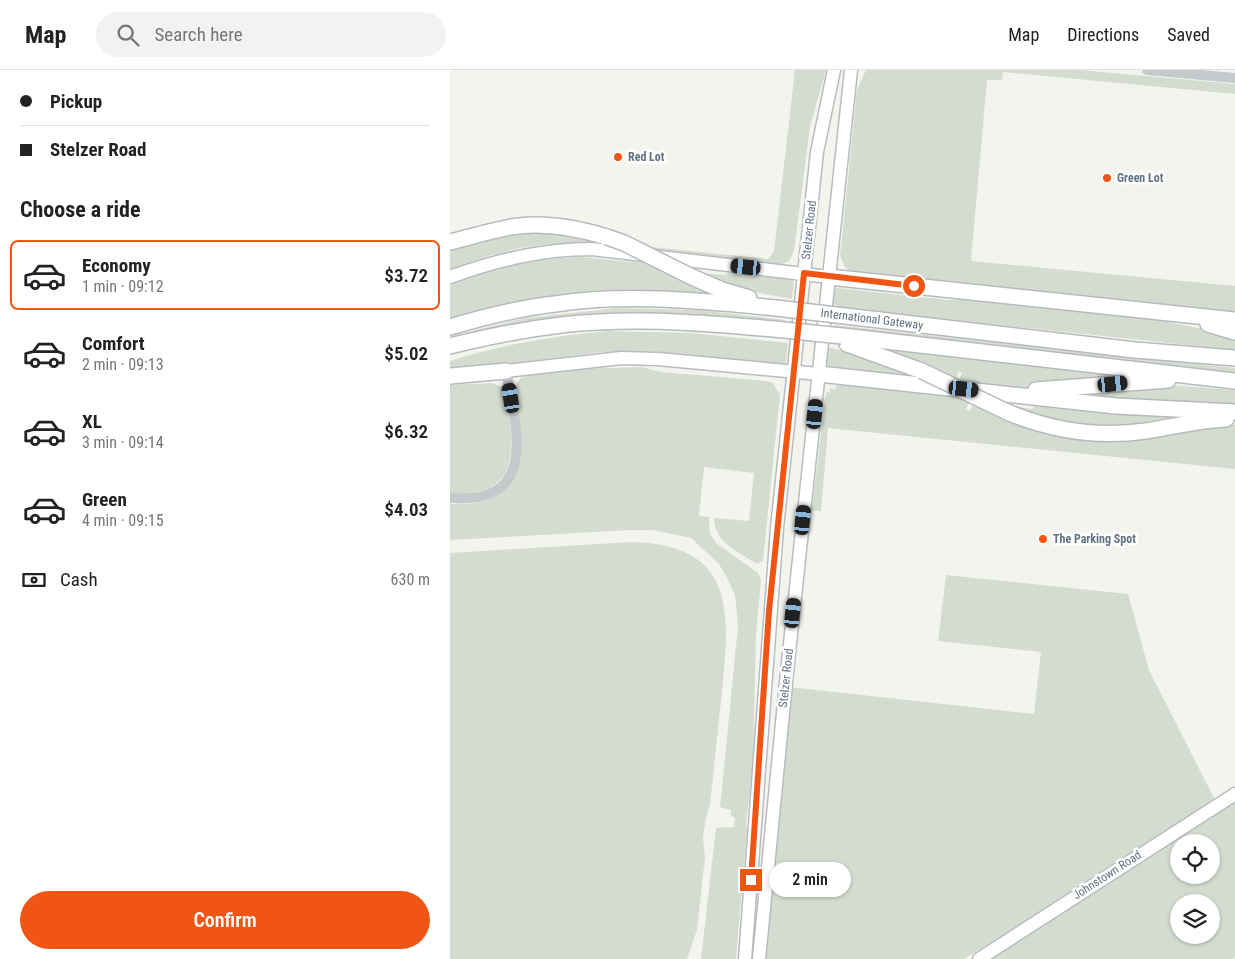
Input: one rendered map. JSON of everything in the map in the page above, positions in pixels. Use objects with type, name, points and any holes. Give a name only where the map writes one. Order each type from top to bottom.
[{"type":"highway","points":[[450,242],[511,227],[527,226],[552,226],[607,237],[624,243],[722,290],[776,308]]},
{"type":"highway","points":[[829,277],[1235,320]]},
{"type":"highway","name":"International Gateway","points":[[450,327],[481,318],[580,301],[663,299],[776,308],[1235,360]]},
{"type":"highway","points":[[1157,312],[1235,332]]},
{"type":"highway","name":"International Gateway","points":[[450,346],[519,331],[598,322],[676,322],[774,329],[842,339],[1235,381]]},
{"type":"highway","points":[[842,339],[922,371],[1035,424],[1074,432],[1105,434],[1235,419]]},
{"type":"highway","points":[[450,376],[506,371]]},
{"type":"highway","points":[[819,374],[1116,406],[1235,412]]},
{"type":"highway","points":[[1000,392],[1214,378]]},
{"type":"main road","name":"Stelzer Road","points":[[745,959],[769,611],[817,152],[834,70]]},
{"type":"main road","name":"Stelzer Road","points":[[759,959],[787,672],[851,70]]},
{"type":"main road","points":[[848,95],[861,70]]},
{"type":"main road","points":[[450,277],[483,265],[521,255],[562,249],[592,249],[829,277]]},
{"type":"main road","points":[[506,371],[621,358],[658,359],[819,374]]},
{"type":"main road","name":"Johnstown Road","points":[[980,959],[1235,794]]},
{"type":"street","points":[[1147,70],[1235,78]]},
{"type":"street","points":[[450,498],[475,500],[485,496],[502,486],[513,469],[518,449],[506,371]]},
{"type":"shaded area","points":[[795,70],[826,70],[810,127],[794,251],[789,261],[780,265],[656,250],[652,247],[768,259],[774,251]]},
{"type":"shaded area","points":[[866,70],[1079,70],[1235,84],[1235,94],[1003,72],[1002,80],[987,80],[971,261],[1235,286],[1235,315],[854,273],[845,267],[840,256],[857,90]]},
{"type":"shaded area","points":[[548,232],[567,234],[606,244],[563,243],[526,247],[490,255],[450,270],[450,248],[518,233]]},
{"type":"shaded area","points":[[581,257],[655,264],[717,294],[650,291],[549,297],[516,302],[450,319],[450,285],[498,268],[530,262]]},
{"type":"shaded area","points":[[697,273],[726,275],[727,273],[792,279],[794,283],[792,299],[738,289]]},
{"type":"shaded area","points":[[837,288],[949,300],[966,298],[1133,316],[1190,326],[1235,338],[1235,350],[895,314],[836,306],[836,303],[834,306],[831,305],[832,292]]},
{"type":"shaded area","points":[[618,308],[699,310],[785,320],[784,324],[662,313],[590,315],[450,342],[450,337],[456,335],[525,318]]},
{"type":"shaded area","points":[[834,325],[1235,368],[1235,376],[834,329]]},
{"type":"shaded area","points":[[609,331],[692,333],[788,343],[786,362],[782,365],[652,351],[602,352],[450,371],[450,361],[489,350],[549,338]]},
{"type":"shaded area","points":[[827,347],[863,356],[918,376],[887,373],[886,375],[827,368],[825,364]]},
{"type":"shaded area","points":[[883,348],[1143,376],[1031,388],[966,385],[958,381],[962,373],[959,371],[955,380],[880,350]]},
{"type":"shaded area","points":[[641,367],[661,372],[766,381],[773,383],[780,395],[763,561],[757,564],[735,551],[723,541],[715,527],[714,518],[749,521],[754,473],[704,467],[699,516],[709,517],[710,534],[716,543],[758,573],[761,580],[756,634],[753,764],[746,823],[736,959],[701,959],[716,828],[734,827],[735,818],[731,816],[731,810],[720,807],[738,626],[735,595],[719,564],[691,538],[652,530],[450,540],[450,504],[465,504],[487,500],[506,487],[515,473],[519,458],[520,442],[516,386],[520,379],[528,375],[558,371]]},
{"type":"shaded area","points":[[492,383],[504,388],[507,395],[511,434],[511,451],[508,466],[502,478],[491,487],[474,493],[450,494],[450,385]]},
{"type":"shaded area","points":[[841,385],[965,399],[970,401],[966,409],[969,411],[974,403],[1011,422],[1033,431],[1057,437],[1104,440],[1127,439],[1220,425],[1235,425],[1235,469],[828,428],[821,511],[812,510],[825,397],[827,392],[832,393],[829,390],[832,388],[836,390],[835,386]]},
{"type":"shaded area","points":[[1168,385],[1235,390],[1235,410],[1055,396]]},
{"type":"shaded area","points":[[1007,406],[1033,409],[1033,406],[1105,413],[1200,416],[1149,425],[1079,429]]},
{"type":"shaded area","points":[[632,542],[666,546],[691,555],[708,569],[719,588],[724,609],[726,634],[725,662],[710,805],[703,838],[705,857],[697,930],[687,959],[450,959],[450,553]]},
{"type":"shaded area","points":[[946,575],[1128,594],[1149,670],[1216,802],[964,959],[764,959],[789,687],[1034,714],[1041,652],[938,641]]},
{"type":"shaded area","points":[[1235,801],[1235,957],[1233,959],[992,959],[1170,843],[1170,884],[1220,884],[1220,834],[1184,834]]},
{"type":"place","name":"Red Lot","points":[[618,157]]},
{"type":"place","name":"Green Lot","points":[[1107,178]]},
{"type":"place","name":"The Parking Spot","points":[[1043,539]]},
{"type":"route","points":[[751,880],[769,611],[804,273],[914,286]]}]
